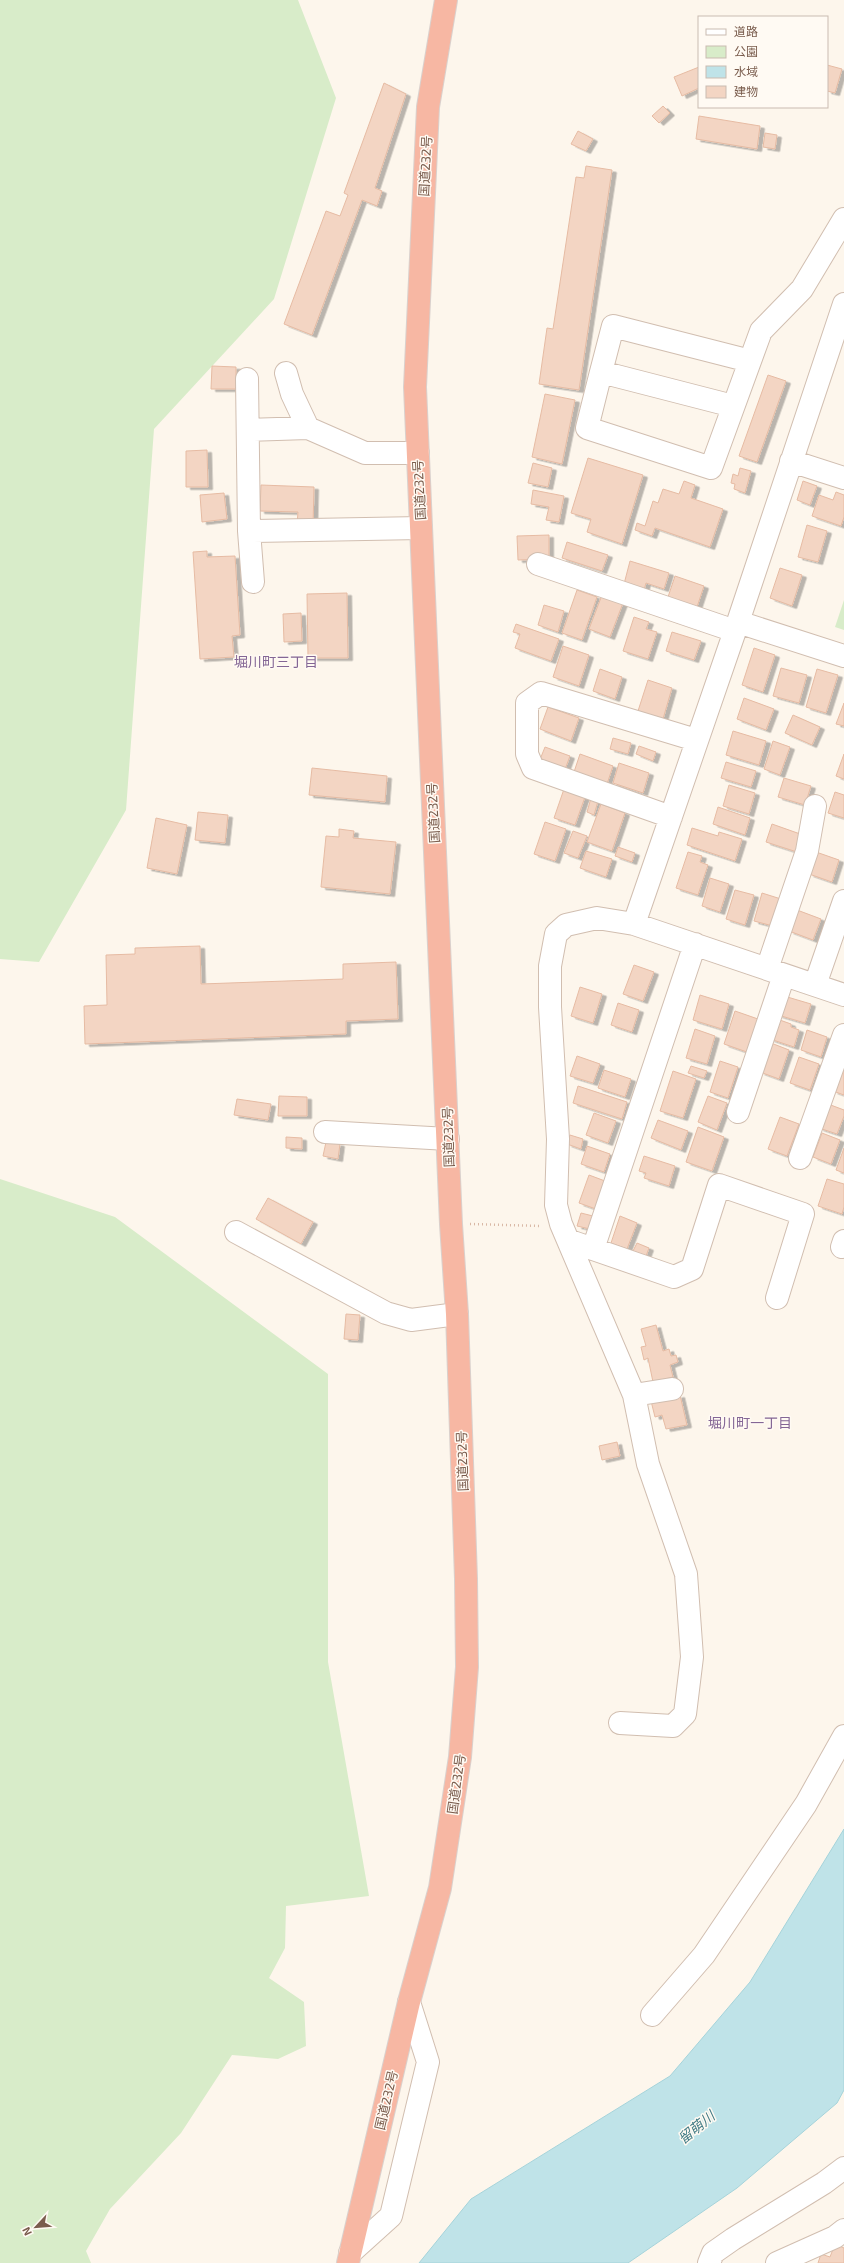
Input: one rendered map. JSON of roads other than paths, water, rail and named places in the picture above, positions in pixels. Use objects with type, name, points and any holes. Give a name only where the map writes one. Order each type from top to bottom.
[{"type":"highway","name":"国道232号","points":[[349,2258],[409,2002],[440,1888],[460,1757],[466,1674],[466,1579],[457,1314],[451,1224],[415,386],[428,107],[446,0]]},
{"type":"street","points":[[750,361],[613,326],[587,428],[711,468],[761,332],[802,289],[844,219]]},
{"type":"street","points":[[634,924],[843,312]]},
{"type":"street","points":[[601,372],[733,406]]},
{"type":"street","points":[[286,373],[292,394],[308,428]]},
{"type":"street","points":[[247,379],[249,531],[253,582]]},
{"type":"street","points":[[248,430],[308,428],[365,453],[418,453]]},
{"type":"street","points":[[791,461],[844,478]]},
{"type":"street","points":[[249,531],[421,528]]},
{"type":"street","points":[[538,564],[737,626],[844,656]]},
{"type":"street","points":[[671,817],[533,768],[527,754],[526,703],[541,693],[696,740]]},
{"type":"street","points":[[738,1112],[807,851],[815,806]]},
{"type":"street","points":[[815,985],[840,928],[844,901]]},
{"type":"street","points":[[620,1723],[673,1726],[685,1714],[692,1657],[686,1574],[648,1464],[634,1395],[565,1233],[556,1205],[558,1139],[550,1007],[550,966],[556,934],[566,925],[596,918],[634,924],[844,995]]},
{"type":"street","points":[[593,1249],[696,944]]},
{"type":"street","points":[[800,1158],[844,1035]]},
{"type":"street","points":[[325,1132],[448,1139]]},
{"type":"street","points":[[565,1233],[593,1249],[674,1277],[692,1269],[719,1185],[803,1214],[777,1298]]},
{"type":"street","points":[[236,1232],[386,1313],[411,1320],[457,1314]]},
{"type":"street","points":[[634,1395],[672,1390]]},
{"type":"street","points":[[652,2015],[708,1948],[806,1804],[844,1736]]},
{"type":"street","points":[[349,2258],[391,2216],[428,2062],[409,2002]]},
{"type":"street","points":[[709,2263],[713,2253],[824,2183],[844,2168]]},
{"type":"street","points":[[777,2263],[835,2237],[844,2230]]},
{"type":"water","name":"留萌川","points":[[844,1829],[844,2090],[837,2103],[737,2188],[628,2263],[419,2263],[471,2199],[670,2076],[750,1982]]},
{"type":"district","name":"堀川町三丁目","points":[[276,661]]},
{"type":"district","name":"堀川町一丁目","points":[[750,1422]]}]
